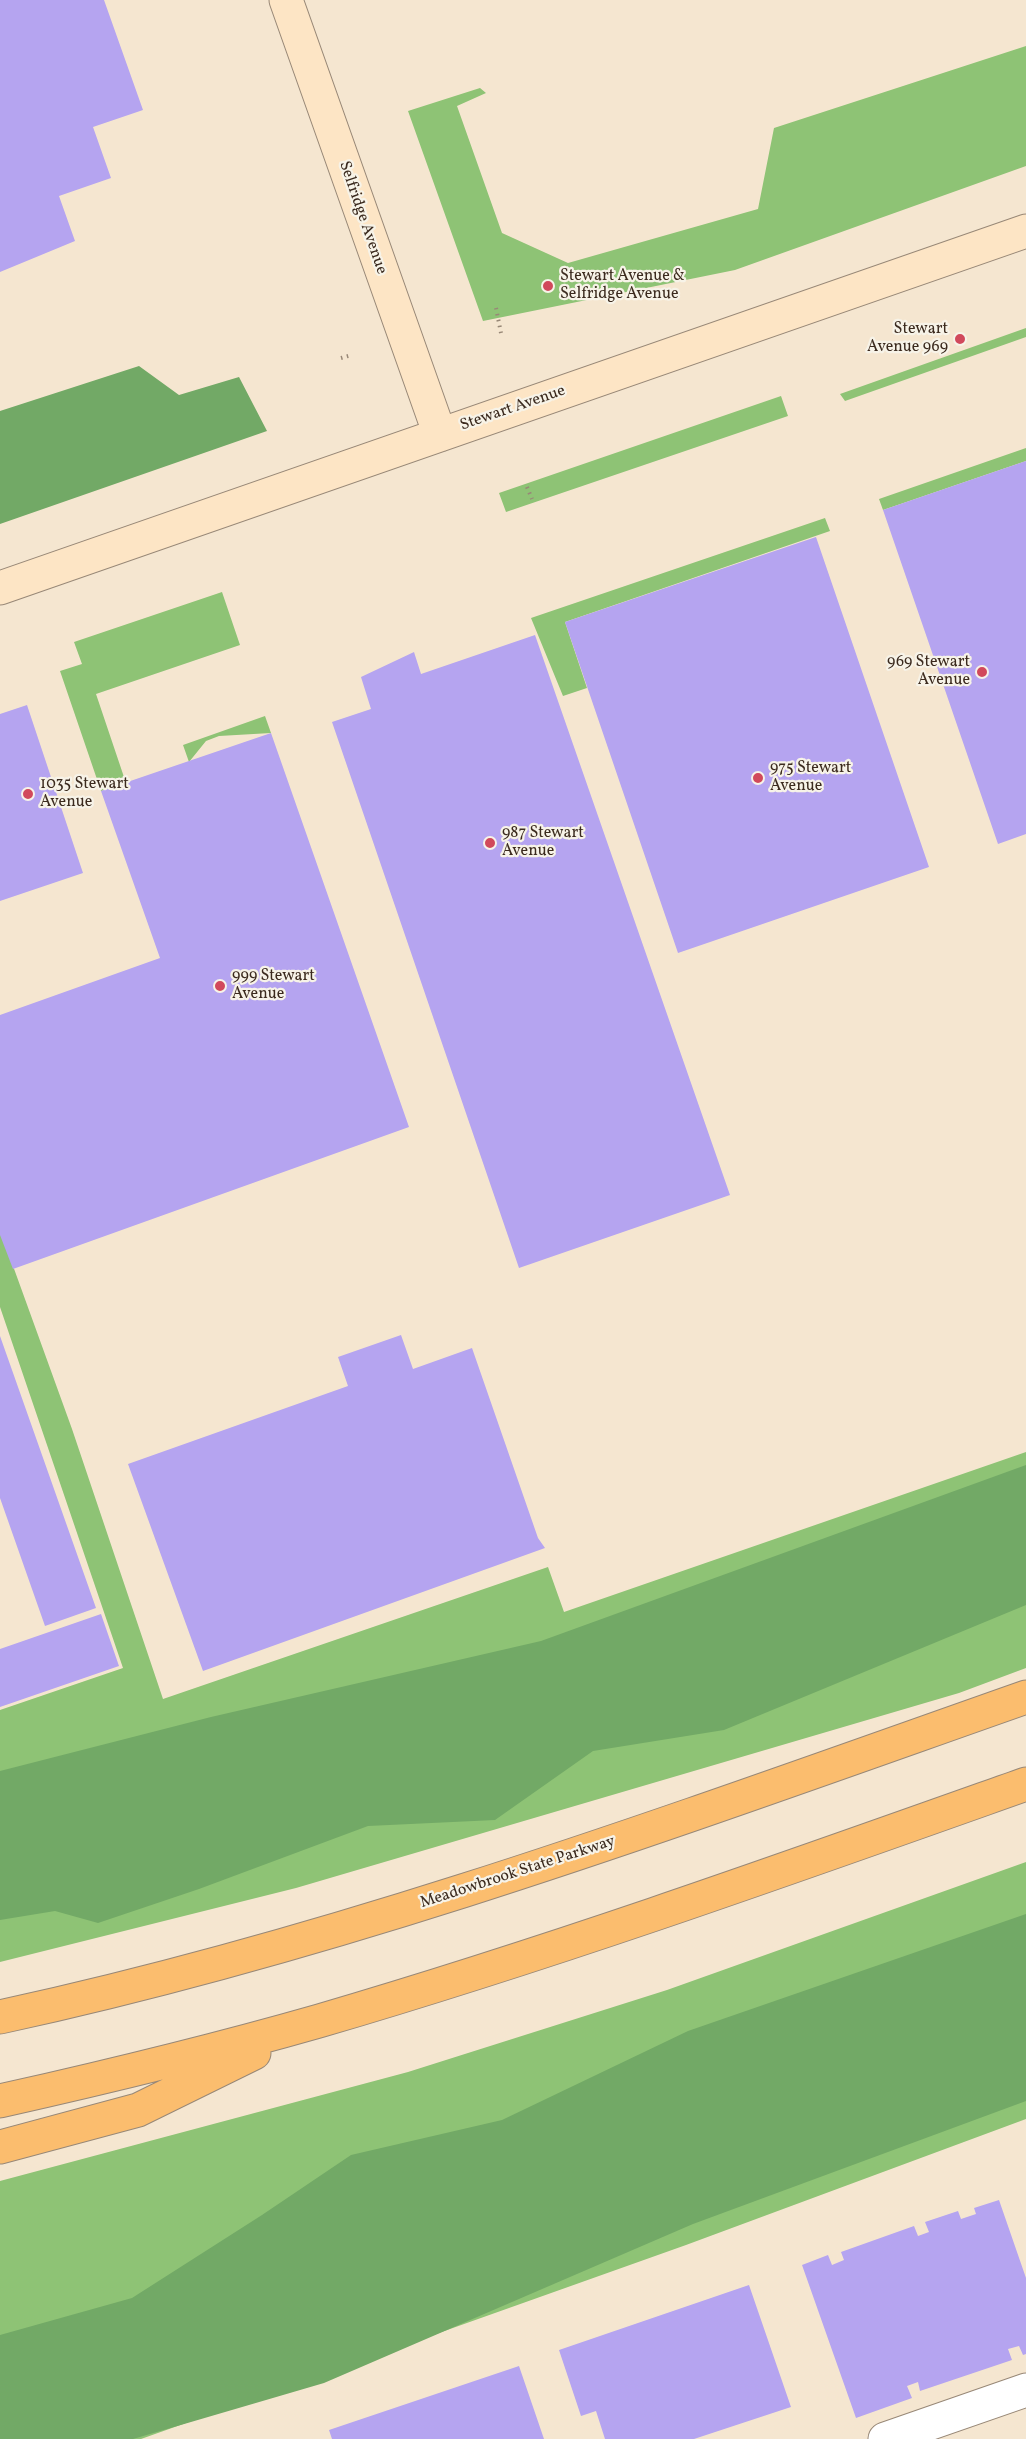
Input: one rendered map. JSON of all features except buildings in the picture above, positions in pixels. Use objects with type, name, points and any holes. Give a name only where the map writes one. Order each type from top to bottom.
[{"type":"highway","name":"Meadowbrook State Parkway","points":[[0,2017],[64,2003],[339,1929],[481,1887],[1026,1697]]},
{"type":"highway","points":[[0,2101],[129,2071],[317,2021],[593,1936],[1026,1784]]},
{"type":"highway","points":[[0,2006],[64,2003]]},
{"type":"highway","points":[[0,2147],[138,2110],[317,2021]]},
{"type":"main road","name":"Selfridge Avenue","points":[[286,0],[440,435]]},
{"type":"main road","name":"Stewart Avenue","points":[[0,588],[1026,231]]},
{"type":"street","points":[[885,2439],[1026,2390]]},
{"type":"path","points":[[496,308],[501,333]]},
{"type":"path","points":[[341,358],[352,355]]},
{"type":"path","points":[[527,488],[532,499]]},
{"type":"green space","points":[[1026,46],[1026,166],[735,270],[483,321],[408,111],[480,88],[486,93],[457,106],[502,233],[568,263],[758,209],[774,128]]},
{"type":"green space","points":[[1026,328],[1026,337],[845,401],[840,394]]},
{"type":"green space","points":[[139,366],[179,395],[239,377],[267,431],[0,524],[0,411]]},
{"type":"green space","points":[[781,396],[788,416],[506,512],[499,493]]},
{"type":"green space","points":[[1026,448],[1026,461],[883,510],[879,499]]},
{"type":"green space","points":[[825,518],[830,531],[565,622],[587,688],[563,696],[531,618]]},
{"type":"green space","points":[[222,592],[240,645],[96,694],[126,783],[101,791],[60,671],[82,664],[74,642]]},
{"type":"green space","points":[[265,716],[271,733],[219,736],[206,741],[189,762],[183,745]]},
{"type":"green space","points":[[0,1230],[72,1429],[163,1699],[548,1567],[564,1612],[1026,1452],[1026,1668],[959,1693],[296,1888],[0,1962],[0,1710],[123,1668],[0,1307]]},
{"type":"green space","points":[[1026,1465],[1026,1605],[724,1730],[593,1751],[495,1820],[368,1826],[199,1889],[98,1923],[55,1911],[0,1920],[0,1771],[211,1717],[541,1641]]},
{"type":"green space","points":[[1026,1862],[1026,2119],[686,2245],[141,2439],[0,2439],[0,2181],[408,2072],[667,1990]]},
{"type":"green space","points":[[1026,1914],[1026,2101],[693,2224],[324,2383],[133,2439],[0,2439],[0,2335],[132,2298],[351,2155],[502,2120],[688,2031]]},
{"type":"place","name":"Stewart Avenue & Selfridge Avenue","points":[[548,286]]},
{"type":"place","name":"Stewart Avenue 969","points":[[960,339]]},
{"type":"place","name":"969 Stewart Avenue","points":[[982,672]]},
{"type":"place","name":"975 Stewart Avenue","points":[[758,778]]},
{"type":"place","name":"1035 Stewart Avenue","points":[[28,794]]},
{"type":"place","name":"987 Stewart Avenue","points":[[490,843]]},
{"type":"place","name":"999 Stewart Avenue","points":[[220,986]]}]
